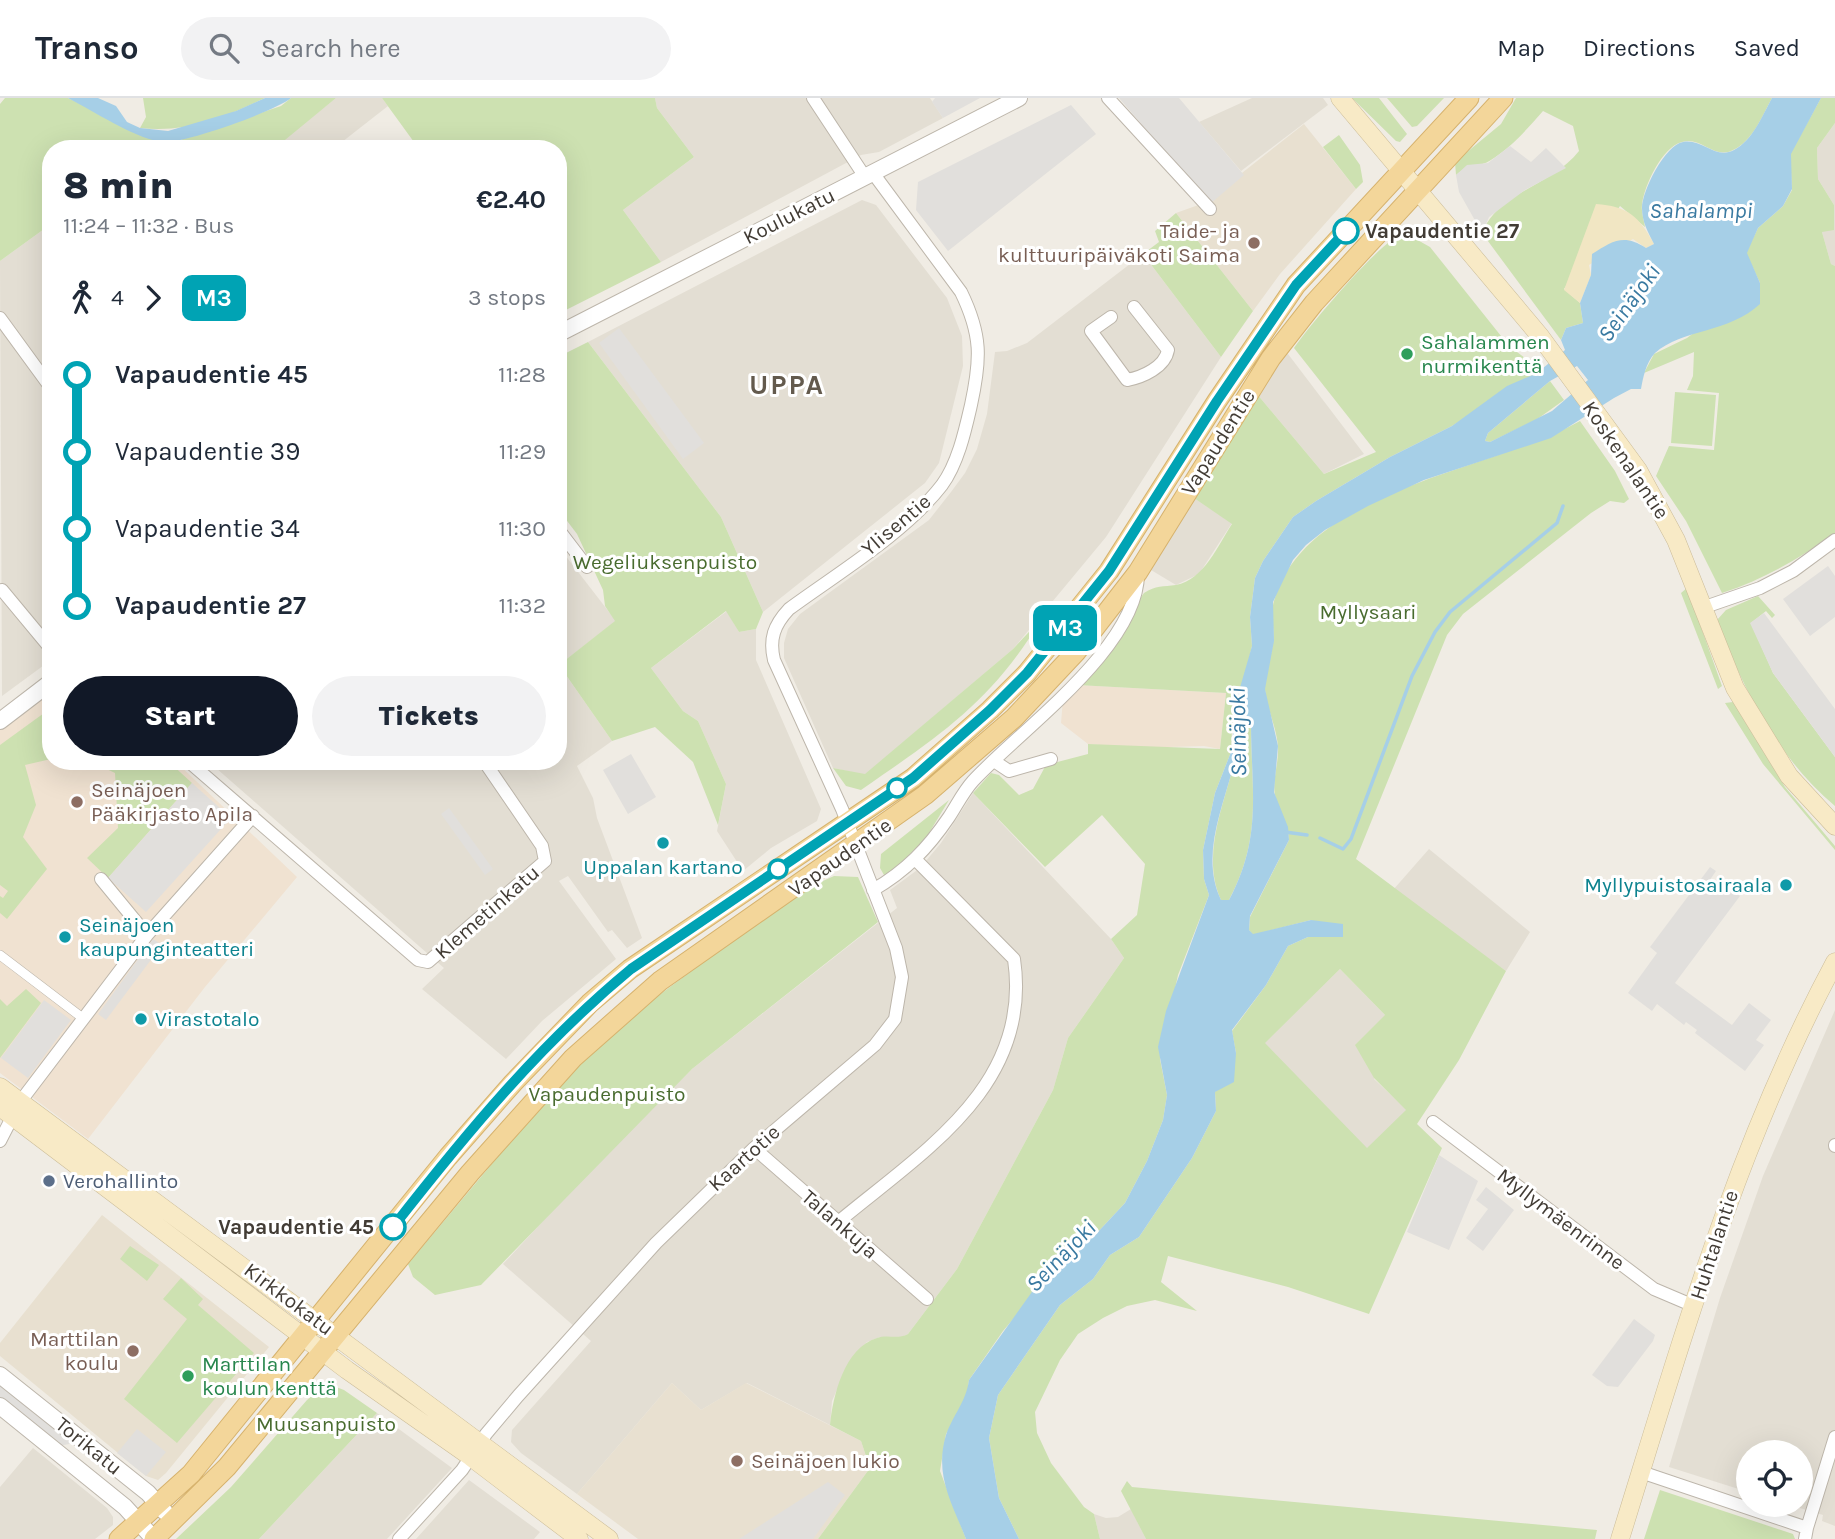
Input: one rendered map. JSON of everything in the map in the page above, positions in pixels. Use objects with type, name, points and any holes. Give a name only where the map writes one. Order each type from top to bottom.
[{"type":"main road","name":"Koskenalantie","points":[[1340,98],[1540,336],[1607,427],[1663,512],[1719,653],[1750,716],[1789,776],[1835,826]]},
{"type":"main road","name":"Vapaudentie","points":[[119,1539],[191,1474],[448,1157],[513,1083],[590,1003],[631,969],[913,778],[990,710],[1045,652],[1109,571],[1217,401],[1296,285],[1469,98]]},
{"type":"main road","name":"Vapaudentie","points":[[154,1539],[227,1467],[530,1103],[611,1021],[660,981],[856,847],[925,795],[1014,718],[1076,652],[1138,572],[1270,358],[1314,303],[1503,98]]},
{"type":"main road","name":"Huhtalantie","points":[[1620,1539],[1694,1306],[1761,1116],[1799,1029],[1835,962]]},
{"type":"main road","name":"Kirkkokatu","points":[[0,1087],[10,1108],[324,1352],[609,1539]]},
{"type":"main road","name":"Kirkkokatu","points":[[10,1108],[337,1335],[579,1539]]},
{"type":"street","name":"Ylisentie","points":[[813,98],[869,175],[961,292],[972,313],[980,363],[968,420],[943,484],[918,511],[789,609],[772,637],[774,660],[856,847]]},
{"type":"street","name":"Koulukatu","points":[[567,329],[1018,98]]},
{"type":"street","points":[[1108,98],[1210,209]]},
{"type":"street","points":[[1111,317],[1091,331],[1127,380],[1141,378],[1163,362],[1168,350],[1134,307]]},
{"type":"street","points":[[0,318],[42,376]]},
{"type":"street","points":[[1702,608],[1782,577],[1835,540]]},
{"type":"street","points":[[567,541],[587,568]]},
{"type":"street","points":[[873,890],[916,860],[969,786],[1063,695],[1119,630],[1136,596],[1138,572]]},
{"type":"street","points":[[2,590],[42,638]]},
{"type":"street","points":[[0,721],[42,689]]},
{"type":"street","points":[[994,761],[1009,771],[1051,759]]},
{"type":"street","points":[[0,1141],[10,1108],[84,1018],[147,935],[253,816],[199,770]]},
{"type":"street","name":"Klemetinkatu","points":[[253,816],[418,960],[428,962],[545,861],[542,846],[490,770]]},
{"type":"street","name":"Kaartotie","points":[[399,1539],[656,1243],[754,1148],[875,1045],[895,1019],[902,977],[896,948],[856,847]]},
{"type":"street","points":[[837,1223],[947,1131],[970,1108],[990,1081],[1007,1047],[1016,994],[1014,960],[916,860]]},
{"type":"street","points":[[101,879],[147,935]]},
{"type":"street","points":[[0,955],[84,1018]]},
{"type":"street","name":"Myllymäenrinne","points":[[1433,1122],[1654,1289],[1694,1306]]},
{"type":"street","name":"Talankuja","points":[[754,1148],[927,1299]]},
{"type":"street","name":"Torikatu","points":[[0,1375],[148,1493],[174,1521]]},
{"type":"street","name":"Torikatu","points":[[0,1406],[125,1507],[154,1539]]},
{"type":"street","points":[[1641,1472],[1806,1533],[1835,1437]]},
{"type":"shaded area","points":[[336,98],[382,98],[388,106],[345,140],[283,140]]},
{"type":"shaded area","points":[[655,98],[930,98],[943,118],[879,152],[861,155],[661,262],[623,210],[694,157],[657,108]]},
{"type":"shaded area","points":[[935,98],[980,98],[943,118],[932,102]]},
{"type":"shaded area","points":[[1119,98],[1179,98],[1244,175],[1210,204]]},
{"type":"shaded area","points":[[1252,98],[1323,98],[1328,105],[1241,171],[1199,122]]},
{"type":"shaded area","points":[[1071,105],[1096,134],[948,251],[916,210],[918,182]]},
{"type":"shaded area","points":[[1835,123],[1835,266],[1831,264],[1822,232],[1833,214],[1834,205],[1818,179],[1817,148]]},
{"type":"shaded area","name":"Taide- ja kulttuuripäiväkoti Saima","points":[[1304,124],[1356,189],[1280,274],[1253,311],[1176,213],[1204,203]]},
{"type":"shaded area","points":[[1510,146],[1531,162],[1546,148],[1566,168],[1525,190],[1489,217],[1482,233],[1459,192],[1456,175],[1467,165],[1488,163]]},
{"type":"shaded area","points":[[862,200],[876,205],[947,298],[962,336],[963,366],[939,463],[925,483],[763,612],[721,517],[588,342]]},
{"type":"shaded area","points":[[42,231],[42,667],[2,696],[0,261]]},
{"type":"shaded area","points":[[1143,254],[1221,357],[1106,537],[1013,649],[865,775],[833,768],[784,658],[788,629],[800,614],[929,520],[951,492],[965,473],[977,449],[987,414],[995,352],[1007,351],[1027,343]]},
{"type":"shaded area","points":[[619,328],[704,443],[683,459],[599,343]]},
{"type":"shaded area","points":[[1285,350],[1364,454],[1324,474],[1257,394]]},
{"type":"shaded area","points":[[1191,496],[1232,523],[1199,574],[1176,585],[1146,567]]},
{"type":"shaded area","points":[[567,558],[616,621],[567,659]]},
{"type":"shaded area","points":[[1828,566],[1835,576],[1835,617],[1810,636],[1783,599]]},
{"type":"shaded area","points":[[727,611],[739,632],[756,629],[756,660],[821,809],[817,821],[771,848],[743,871],[717,831],[726,784],[698,721],[683,711],[651,668]]},
{"type":"shaded area","points":[[1764,613],[1835,709],[1835,757],[1773,673],[1750,623]]},
{"type":"shaded area","points":[[567,676],[612,741],[577,766],[593,798],[597,818],[642,938],[627,948],[612,930],[608,932],[568,876],[559,881],[616,959],[542,1021],[506,1059],[422,989],[444,968],[218,770],[567,770]]},
{"type":"shaded area","points":[[1077,685],[1226,693],[1220,749],[1204,746],[1133,748],[1088,744],[1061,723],[1063,699]]},
{"type":"shaded area","points":[[42,698],[42,770],[184,770],[297,877],[205,987],[88,1139],[0,1073],[0,730]]},
{"type":"shaded area","points":[[631,754],[656,797],[628,814],[603,770]]},
{"type":"shaded area","points":[[192,783],[231,818],[146,912],[108,878]]},
{"type":"shaded area","points":[[973,793],[1111,939],[1124,958],[1068,1038],[1053,1090],[957,1269],[908,1334],[900,1338],[880,1337],[867,1342],[859,1351],[847,1367],[832,1401],[830,1425],[747,1383],[701,1410],[672,1383],[577,1494],[521,1453],[511,1442],[512,1430],[591,1341],[503,1264],[611,1148],[692,1069],[897,908],[890,890],[920,868],[941,843]]},
{"type":"shaded area","points":[[449,808],[493,869],[485,875],[441,814]]},
{"type":"shaded area","points":[[1429,849],[1530,932],[1506,971],[1393,890]]},
{"type":"shaded area","points":[[1710,867],[1716,871],[1703,890],[1711,895],[1721,882],[1740,896],[1675,983],[1732,1025],[1749,1003],[1771,1020],[1756,1040],[1764,1045],[1745,1071],[1695,1033],[1697,1030],[1686,1022],[1684,1025],[1657,1004],[1652,1011],[1628,993],[1657,953],[1650,947]]},
{"type":"shaded area","points":[[153,939],[162,945],[106,1020],[98,1014]]},
{"type":"shaded area","points":[[1340,969],[1385,1015],[1374,1079],[1407,1110],[1367,1149],[1264,1043]]},
{"type":"shaded area","points":[[44,1000],[71,1020],[28,1078],[1,1058]]},
{"type":"shaded area","points":[[1835,1010],[1835,1526],[1822,1521],[1823,1515],[1813,1512],[1813,1440],[1736,1440],[1736,1488],[1669,1467],[1720,1298],[1763,1176]]},
{"type":"shaded area","points":[[1439,1155],[1478,1181],[1449,1250],[1407,1232]]},
{"type":"shaded area","points":[[1486,1187],[1514,1210],[1483,1251],[1466,1238],[1488,1209],[1476,1200]]},
{"type":"shaded area","name":"Marttilan koulu","points":[[102,1215],[269,1347],[158,1480],[146,1476],[0,1356],[0,1343]]},
{"type":"shaded area","points":[[1634,1319],[1655,1335],[1653,1341],[1618,1387],[1607,1386],[1592,1375]]},
{"type":"shaded area","points":[[0,1383],[75,1443],[58,1446],[0,1399]]},
{"type":"shaded area","name":"Seinäjoen lukio","points":[[672,1383],[701,1410],[746,1383],[861,1441],[870,1468],[818,1539],[638,1539],[577,1494]]},
{"type":"shaded area","points":[[377,1413],[452,1468],[387,1539],[259,1539]]},
{"type":"shaded area","points":[[137,1429],[166,1452],[146,1476],[117,1453]]},
{"type":"shaded area","points":[[33,1448],[107,1508],[113,1517],[113,1525],[95,1539],[0,1539],[0,1487]]},
{"type":"shaded area","points":[[469,1480],[540,1532],[534,1539],[416,1539]]},
{"type":"shaded area","points":[[828,1482],[845,1495],[813,1539],[739,1539]]},
{"type":"shaded area","points":[[1131,1509],[1146,1539],[1100,1539],[1094,1514],[1106,1518],[1118,1517]]},
{"type":"green space","points":[[5,98],[68,98],[156,140],[42,140],[42,231],[0,261],[0,104]]},
{"type":"green space","points":[[143,98],[265,98],[204,122],[157,129],[140,128],[146,117]]},
{"type":"green space","points":[[291,98],[336,98],[285,140],[180,140],[281,106]]},
{"type":"green space","points":[[382,98],[655,98],[657,108],[694,157],[623,210],[661,262],[567,309],[567,140],[412,140]]},
{"type":"green space","points":[[1352,98],[1379,98],[1407,134],[1400,142],[1396,141]]},
{"type":"green space","points":[[1387,98],[1444,98],[1417,126],[1412,127]]},
{"type":"green space","name":"Sahalampi","points":[[1516,98],[1772,98],[1746,141],[1733,150],[1720,152],[1689,141],[1675,145],[1668,151],[1655,168],[1643,197],[1645,227],[1620,206],[1564,289],[1580,303],[1583,323],[1566,328],[1561,340],[1482,233],[1501,207],[1555,173],[1579,151],[1573,126],[1543,111],[1499,155],[1456,175],[1455,162],[1501,124]]},
{"type":"green space","points":[[1821,98],[1835,98],[1835,123],[1817,148],[1818,179],[1834,205],[1834,230],[1822,232],[1831,264],[1835,266],[1835,533],[1781,568],[1722,593],[1686,521],[1656,476],[1669,446],[1714,450],[1719,393],[1687,390],[1693,376],[1694,352],[1644,373],[1654,354],[1687,338],[1760,283],[1746,253],[1758,228],[1783,206],[1792,190],[1790,154]]},
{"type":"green space","points":[[1339,135],[1360,165],[1363,182],[1356,189],[1323,147]]},
{"type":"green space","points":[[1176,213],[1253,311],[1221,357],[1143,254],[1159,242],[1155,231]]},
{"type":"green space","points":[[1405,233],[1430,247],[1509,346],[1541,370],[1452,426],[1390,457],[1316,501],[1293,517],[1263,561],[1255,578],[1250,617],[1252,646],[1232,729],[1231,752],[1215,793],[1203,850],[1204,879],[1209,895],[1178,975],[1160,1059],[1167,1095],[1163,1120],[1147,1161],[1125,1203],[1096,1234],[1073,1248],[1003,1331],[969,1380],[967,1397],[946,1434],[940,1471],[966,1539],[818,1539],[870,1468],[861,1441],[830,1425],[837,1387],[848,1362],[866,1343],[877,1338],[908,1334],[957,1269],[1053,1090],[1068,1038],[1124,958],[1111,939],[1137,915],[1145,864],[1102,815],[1045,867],[973,793],[991,773],[999,775],[1019,795],[1033,789],[1046,765],[1088,754],[1088,744],[1220,749],[1226,693],[1077,685],[1144,593],[1156,587],[1186,582],[1202,569],[1216,551],[1232,524],[1191,496],[1257,394],[1324,474],[1376,452],[1294,348],[1365,265],[1381,249]]},
{"type":"green space","name":"Wegeliuksenpuisto","points":[[588,342],[721,517],[763,612],[756,629],[739,632],[726,611],[651,668],[683,711],[698,721],[726,784],[718,825],[693,762],[655,727],[612,741],[567,676],[567,659],[615,621],[605,606],[603,590],[577,534],[567,521],[567,352]]},
{"type":"green space","points":[[1550,381],[1564,400],[1536,420],[1490,442],[1485,441],[1488,433]]},
{"type":"green space","points":[[1675,392],[1716,395],[1712,446],[1671,443]]},
{"type":"green space","name":"Myllysaari","points":[[1580,421],[1615,471],[1629,499],[1624,503],[1610,501],[1591,513],[1463,614],[1447,635],[1356,859],[1506,971],[1459,1060],[1417,1124],[1442,1148],[1369,1314],[1288,1287],[1168,1256],[1161,1282],[1197,1311],[1155,1300],[1127,1306],[1103,1318],[1078,1334],[1060,1360],[1035,1412],[1037,1433],[1051,1463],[1084,1507],[1094,1514],[1100,1539],[1019,1539],[999,1498],[989,1438],[998,1395],[1060,1305],[1093,1279],[1110,1255],[1139,1237],[1192,1158],[1216,1111],[1215,1092],[1236,1053],[1232,1031],[1266,985],[1288,946],[1308,937],[1343,937],[1311,920],[1253,935],[1249,930],[1250,917],[1289,840],[1275,795],[1278,747],[1265,690],[1273,643],[1274,601],[1292,563],[1323,533],[1361,508],[1406,488],[1543,438]],"holes":[[[1340,969],[1385,1015],[1355,1045],[1374,1078],[1406,1110],[1367,1148],[1265,1043]]]},
{"type":"green space","points":[[1687,588],[1722,686],[1718,689],[1681,593]]},
{"type":"green space","points":[[1758,596],[1775,615],[1772,618],[1766,611],[1751,623],[1773,673],[1835,757],[1835,806],[1814,787],[1779,744],[1750,696],[1717,620],[1726,610]]},
{"type":"green space","points":[[1042,618],[1003,673],[940,734],[861,790],[846,786],[833,768],[865,774],[1013,649]]},
{"type":"green space","points":[[1733,702],[1785,787],[1835,846],[1835,850],[1763,764],[1725,703]]},
{"type":"green space","points":[[42,715],[42,761],[25,765],[36,805],[23,837],[47,869],[7,919],[0,913],[0,896],[3,898],[8,891],[0,885],[0,745]]},
{"type":"green space","points":[[1241,723],[1251,723],[1253,792],[1251,834],[1240,877],[1229,900],[1221,900],[1213,868],[1215,835],[1234,765],[1239,729]]},
{"type":"green space","points":[[109,770],[178,770],[192,783],[108,878],[87,858],[118,828],[115,773]]},
{"type":"green space","points":[[949,800],[926,838],[889,875],[884,875],[880,868],[881,854]]},
{"type":"green space","name":"Vapaudenpuisto","points":[[834,876],[858,877],[878,922],[692,1069],[481,1285],[435,1295],[413,1277],[408,1264],[577,1066],[627,1019],[717,952],[814,885]]},
{"type":"green space","points":[[26,989],[41,1003],[0,1058],[0,999],[7,1006]]},
{"type":"green space","points":[[130,1246],[159,1265],[147,1281],[120,1259]]},
{"type":"green space","name":"Marttilan koulun kenttä","points":[[181,1278],[203,1299],[198,1305],[254,1353],[177,1443],[124,1399],[187,1319],[163,1299]]},
{"type":"green space","name":"Muusanpuisto","points":[[331,1385],[344,1390],[377,1413],[259,1539],[176,1539],[231,1487],[307,1400],[320,1389]]},
{"type":"green space","points":[[1127,1481],[1132,1487],[1597,1530],[1595,1539],[1146,1539],[1121,1491]]},
{"type":"green space","points":[[1660,1490],[1793,1534],[1795,1539],[1644,1539]]},
{"type":"sand","points":[[1596,204],[1616,207],[1631,214],[1643,226],[1654,244],[1646,248],[1633,239],[1589,265],[1591,275],[1580,303],[1564,290]]},
{"type":"water","points":[[68,98],[98,98],[116,106],[127,122],[140,128],[168,131],[236,111],[265,98],[291,98],[267,111],[181,140],[152,140],[125,129]]},
{"type":"water","name":"Seinäjoki","points":[[1772,98],[1821,98],[1791,154],[1792,189],[1783,206],[1758,228],[1747,253],[1760,283],[1760,304],[1734,321],[1666,345],[1655,353],[1647,365],[1641,389],[1631,389],[1614,398],[1551,438],[1424,480],[1368,506],[1325,530],[1293,560],[1273,602],[1274,641],[1265,689],[1278,746],[1274,792],[1288,827],[1289,840],[1250,916],[1249,930],[1253,934],[1311,920],[1343,924],[1343,937],[1308,937],[1288,946],[1266,985],[1232,1030],[1236,1053],[1234,1082],[1215,1092],[1216,1111],[1192,1158],[1139,1237],[1110,1255],[1093,1279],[1060,1305],[998,1395],[989,1438],[999,1498],[1019,1539],[966,1539],[950,1501],[942,1463],[946,1435],[969,1380],[1034,1289],[1073,1248],[1096,1234],[1125,1203],[1147,1161],[1163,1120],[1167,1095],[1158,1047],[1166,1011],[1209,895],[1204,879],[1203,850],[1215,793],[1231,752],[1237,698],[1252,646],[1250,617],[1255,578],[1263,561],[1293,517],[1390,457],[1452,426],[1507,386],[1537,373],[1565,350],[1561,340],[1566,328],[1583,323],[1580,303],[1591,275],[1592,254],[1618,240],[1638,243],[1646,248],[1654,244],[1643,218],[1643,200],[1650,180],[1669,151],[1683,142],[1696,143],[1721,152],[1734,150],[1752,134]],"holes":[[[1577,366],[1588,380],[1552,411],[1490,442],[1485,441],[1488,433],[1550,381]],[[1241,723],[1251,723],[1253,792],[1251,834],[1240,877],[1229,900],[1221,900],[1213,868],[1215,835],[1234,765],[1239,729]]]},
{"type":"waterway","points":[[1320,838],[1343,849],[1351,839],[1412,676],[1435,632],[1450,612],[1557,523],[1563,506]]},
{"type":"waterway","points":[[1285,832],[1307,835]]},
{"type":"bus line","name":"M3","points":[[393,1227],[448,1157],[513,1083],[590,1003],[631,969],[913,778],[990,710],[1027,673],[1109,571],[1152,508],[1217,401],[1296,285],[1346,231]]},
{"type":"place","name":"Vapaudentie 27","points":[[1346,231]]},
{"type":"place","name":"Taide- ja kulttuuripäiväkoti Saima","points":[[1254,243]]},
{"type":"place","name":"Sahalammen nurmikenttä","points":[[1407,354]]},
{"type":"place","name":"Seinäjoen Pääkirjasto Apila","points":[[77,802]]},
{"type":"place","name":"Uppalan kartano","points":[[663,843]]},
{"type":"place","name":"Myllypuistosairaala","points":[[1786,885]]},
{"type":"place","name":"Seinäjoen kaupunginteatteri","points":[[65,937]]},
{"type":"place","name":"Virastotalo","points":[[141,1019]]},
{"type":"place","name":"Verohallinto","points":[[49,1181]]},
{"type":"place","name":"Vapaudentie 45","points":[[393,1227]]},
{"type":"place","name":"Marttilan koulu","points":[[133,1351]]},
{"type":"place","name":"Marttilan koulun kenttä","points":[[188,1376]]},
{"type":"place","name":"Seinäjoen lukio","points":[[737,1461]]},
{"type":"district","name":"UPPA","points":[[787,384]]}]
